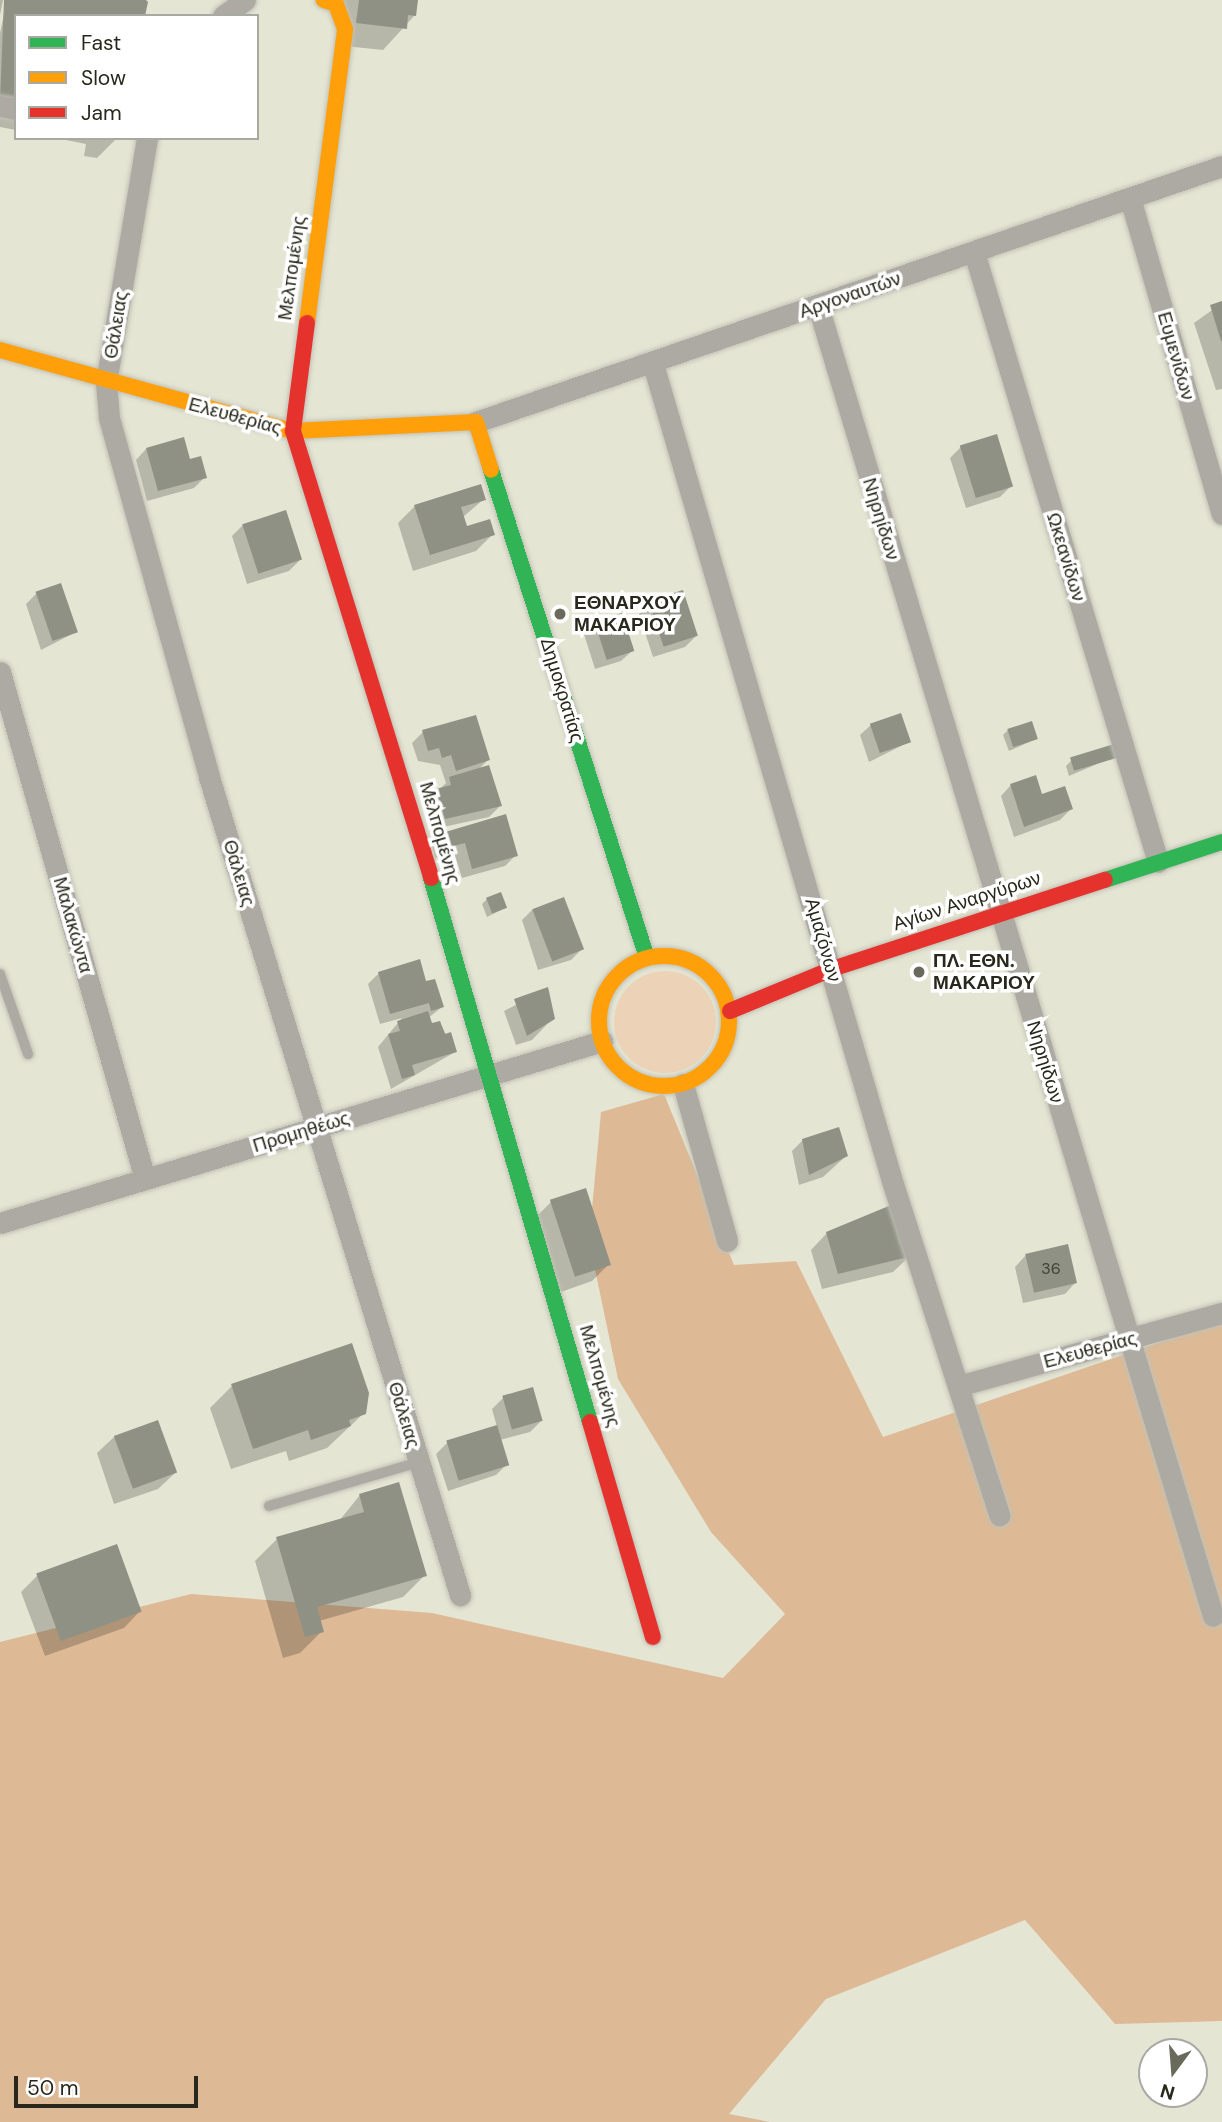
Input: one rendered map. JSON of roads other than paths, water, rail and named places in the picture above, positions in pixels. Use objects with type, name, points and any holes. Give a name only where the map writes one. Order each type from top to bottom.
[{"type":"street","points":[[226,14],[245,0]]},
{"type":"street","name":"Μελπομένης","points":[[324,0],[336,4],[345,29],[293,431],[396,757],[486,1076],[653,1637]]},
{"type":"street","name":"Θάλειας","points":[[147,140],[106,383],[109,418],[209,777],[460,1595]]},
{"type":"street","name":"Αργοναυτών","points":[[477,422],[1222,166]]},
{"type":"street","name":"Ευμενίδων","points":[[1130,198],[1222,514]]},
{"type":"street","name":"Ωκεανίδων","points":[[974,252],[1158,862]]},
{"type":"street","name":"Νηρηίδων","points":[[818,306],[998,913],[1213,1616]]},
{"type":"street","name":"Ελευθερίας","points":[[0,350],[106,383],[293,431],[477,422]]},
{"type":"street","name":"Αμαζόνων","points":[[653,363],[832,969],[999,1516]]},
{"type":"street","name":"Δημοκρατίας","points":[[477,422],[647,958]]},
{"type":"street","name":"Μαλακώντα","points":[[0,672],[145,1179]]},
{"type":"street","name":"Αγίων Αναργύρων","points":[[730,1011],[832,969],[1222,842]]},
{"type":"street","points":[[647,958],[692,961],[723,991],[730,1011],[721,1055],[683,1084],[647,1085],[627,1075],[602,1041],[603,998],[621,972],[647,958]]},
{"type":"street","name":"Προμηθέως","points":[[0,1223],[602,1041]]},
{"type":"street","points":[[683,1084],[727,1241]]},
{"type":"street","name":"Ελευθερίας","points":[[958,1386],[1222,1313]]},
{"type":"lane","points":[[0,974],[28,1054]]},
{"type":"lane","points":[[269,1506],[419,1462]]},
{"type":"place","name":"ΕΘΝΑΡΧΟΥ ΜΑΚΑΡΙΟΥ","points":[[560,614]]},
{"type":"place","name":"ΠΛ. ΕΘΝ. ΜΑΚΑΡΙΟΥ","points":[[919,972]]}]
